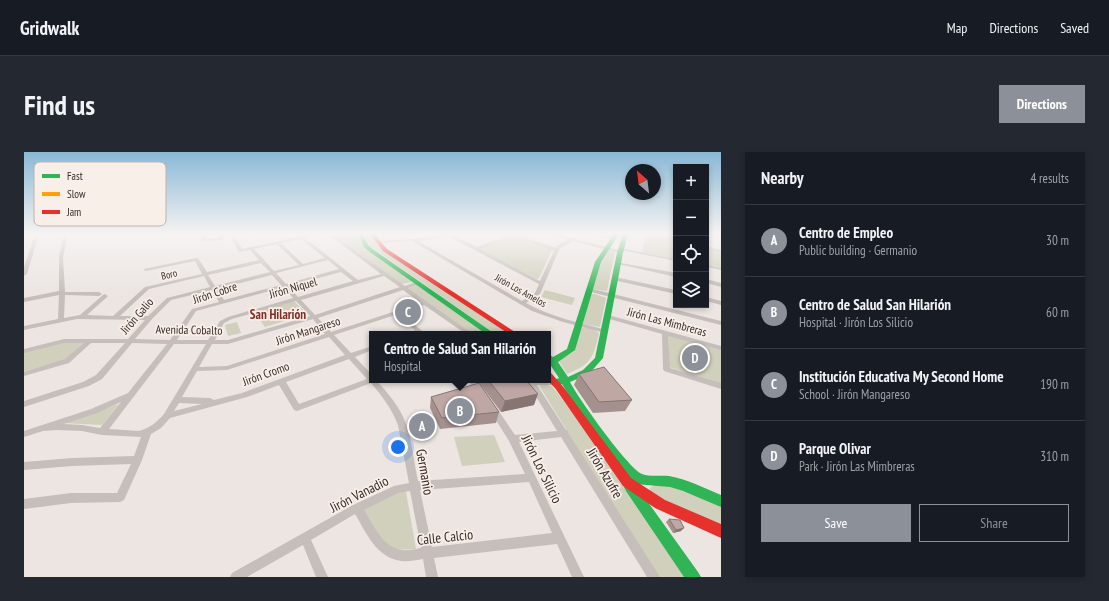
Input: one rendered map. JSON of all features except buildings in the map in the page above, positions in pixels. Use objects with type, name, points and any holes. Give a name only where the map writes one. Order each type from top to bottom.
[{"type":"main road","points":[[377,254],[487,331]]},
{"type":"main road","points":[[391,254],[509,331]]},
{"type":"main road","points":[[551,360],[571,350],[598,262],[602,254]]},
{"type":"main road","points":[[551,379],[566,381],[584,374],[596,364],[599,358],[605,331],[614,279],[620,254]]},
{"type":"main road","points":[[551,362],[559,368],[571,392],[628,470],[638,478]]},
{"type":"main road","points":[[551,379],[627,482],[692,577]]},
{"type":"main road","points":[[627,482],[631,478],[670,482],[685,486],[721,501]]},
{"type":"main road","points":[[627,482],[638,492],[658,504],[721,531]]},
{"type":"street","points":[[24,274],[31,254]]},
{"type":"street","points":[[61,320],[62,254]]},
{"type":"street","name":"Germanio","points":[[255,254],[369,377]]},
{"type":"street","points":[[290,254],[302,265]]},
{"type":"street","points":[[322,254],[357,282]]},
{"type":"street","points":[[357,254],[466,331]]},
{"type":"street","name":"Jirón Los Amelos","points":[[437,254],[521,303],[544,314],[578,325],[605,331]]},
{"type":"street","points":[[485,254],[541,284]]},
{"type":"street","points":[[521,303],[534,297],[555,254]]},
{"type":"street","points":[[638,254],[673,260]]},
{"type":"street","points":[[146,270],[196,259],[222,302]]},
{"type":"street","name":"Jirón Galio","points":[[24,404],[94,381],[104,372],[150,318],[169,299],[328,259]]},
{"type":"street","name":"Boro","points":[[114,318],[144,290],[262,261]]},
{"type":"street","points":[[618,263],[673,274]]},
{"type":"street","points":[[709,267],[721,269]]},
{"type":"street","name":"Jirón Cobre","points":[[102,432],[172,342],[194,310],[342,270]]},
{"type":"street","name":"Jirón Niquel","points":[[147,433],[162,424],[220,325],[225,320],[385,274]]},
{"type":"street","points":[[614,279],[673,291]]},
{"type":"street","name":"Avenida Cobalto","points":[[24,350],[57,342],[131,340],[228,342],[314,317],[418,283]]},
{"type":"street","points":[[709,283],[721,285]]},
{"type":"street","points":[[589,290],[721,323]]},
{"type":"street","points":[[24,300],[62,293],[102,295],[82,317]]},
{"type":"street","points":[[709,300],[721,303]]},
{"type":"street","name":"Jirón Mangareso","points":[[195,369],[227,368],[425,303]]},
{"type":"street","points":[[396,313],[420,331]]},
{"type":"street","points":[[24,328],[82,317],[150,318]]},
{"type":"street","name":"Jirón Las Mimbreras","points":[[608,317],[721,348]]},
{"type":"street","points":[[665,332],[667,369],[721,386]]},
{"type":"street","points":[[24,374],[67,361],[90,341]]},
{"type":"street","name":"Jirón Cromo","points":[[167,416],[244,395],[369,349]]},
{"type":"street","points":[[282,380],[297,408],[369,381]]},
{"type":"street","name":"Germanio","points":[[375,383],[386,394],[398,414],[406,442],[413,486],[432,577]]},
{"type":"street","name":"Jirón Los Silicio","points":[[473,383],[491,405],[513,439],[578,577]]},
{"type":"street","name":"Jirón Azufre","points":[[533,383],[654,577]]},
{"type":"street","points":[[24,434],[109,405],[132,394]]},
{"type":"street","points":[[176,400],[218,402]]},
{"type":"street","points":[[24,504],[71,498],[120,497],[137,460],[147,433],[102,432],[69,427],[41,428]]},
{"type":"street","points":[[513,439],[565,433]]},
{"type":"street","points":[[24,466],[72,462],[137,460]]},
{"type":"street","name":"Jirón Vanadio","points":[[236,577],[357,508],[397,489],[413,486],[531,478]]},
{"type":"street","name":"Calle Calcio","points":[[357,508],[381,546],[389,552],[402,556],[559,538]]},
{"type":"street","points":[[305,538],[322,577]]},
{"type":"green space","points":[[360,254],[377,254],[412,282],[402,284]]},
{"type":"green space","points":[[381,254],[391,254],[506,331],[491,331]]},
{"type":"green space","points":[[488,254],[550,254],[539,278],[537,279]]},
{"type":"green space","points":[[605,254],[615,254],[607,291],[593,289],[599,263]]},
{"type":"green space","points":[[651,254],[673,254],[673,258]]},
{"type":"green space","points":[[709,254],[721,254],[721,269],[709,267]]},
{"type":"green space","points":[[417,285],[483,331],[469,331],[408,288]]},
{"type":"green space","points":[[545,290],[575,298],[572,305],[541,297]]},
{"type":"green space","points":[[590,294],[595,294],[606,298],[600,327],[583,324]]},
{"type":"green space","points":[[293,300],[307,314],[265,327],[254,312]]},
{"type":"green space","points":[[237,322],[241,333],[228,336],[225,325]]},
{"type":"green space","points":[[580,328],[595,330],[599,333],[595,348],[590,359],[586,363],[575,371],[567,374],[559,361],[563,356],[573,352]]},
{"type":"green space","points":[[668,334],[721,348],[721,384],[669,367]]},
{"type":"green space","points":[[86,342],[65,360],[24,372],[24,352],[62,343]]},
{"type":"green space","points":[[541,384],[552,386],[592,438],[686,577],[657,577],[540,387]]},
{"type":"green space","points":[[119,404],[102,425],[62,423]]},
{"type":"green space","points":[[494,435],[505,462],[462,466],[454,437]]},
{"type":"green space","points":[[654,485],[665,485],[721,505],[721,525],[649,494],[650,488]]},
{"type":"green space","points":[[397,489],[406,492],[416,549],[394,550],[386,546],[357,506]]},
{"type":"traffic: fast","points":[[376,254],[487,331]]},
{"type":"traffic: fast","points":[[551,362],[571,350],[598,262],[603,254]]},
{"type":"traffic: fast","points":[[557,382],[570,380],[581,375],[591,368],[599,358],[620,254]]},
{"type":"traffic: fast","points":[[551,360],[559,369],[571,393],[584,413],[628,470],[638,478]]},
{"type":"traffic: fast","points":[[631,478],[670,482],[685,486],[721,501]]},
{"type":"traffic: fast","points":[[630,487],[693,577]]},
{"type":"traffic: jam","points":[[391,254],[509,331]]},
{"type":"traffic: jam","points":[[551,378],[627,482],[660,504],[721,531]]},
{"type":"place","name":"Institución Educativa My Second Home","points":[[408,312]]},
{"type":"place","name":"Parque Olivar","points":[[695,358]]},
{"type":"place","name":"Centro de Salud San Hilarión","points":[[460,411]]},
{"type":"place","name":"Centro de Empleo","points":[[422,426]]},
{"type":"district","name":"San Hilarión","points":[[278,314]]}]
